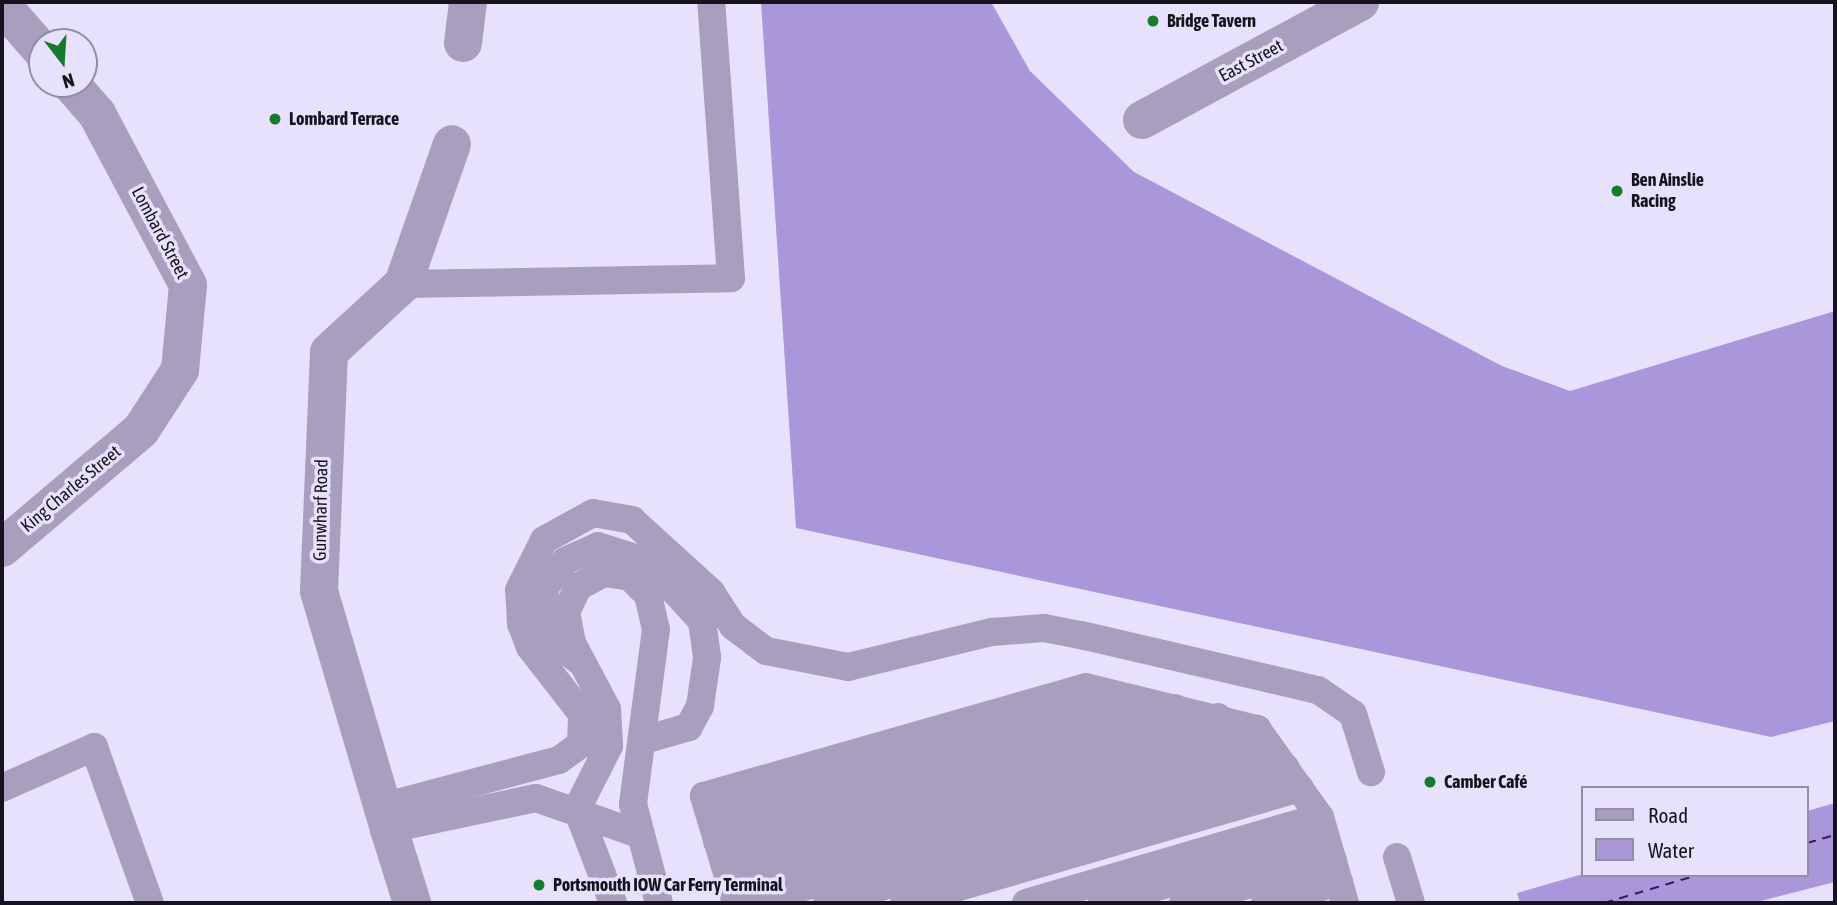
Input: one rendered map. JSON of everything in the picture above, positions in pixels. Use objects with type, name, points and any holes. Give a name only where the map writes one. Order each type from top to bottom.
[{"type":"street","points":[[463,43],[468,2]]},
{"type":"street","name":"East Street","points":[[1142,120],[1307,15],[1360,2]]},
{"type":"street","points":[[2,5],[28,35]]},
{"type":"street","name":"Lombard Street","points":[[83,98],[97,114],[188,285],[180,370],[141,430]]},
{"type":"street","name":"Gunwharf Road","points":[[412,903],[319,591],[321,470],[329,352],[403,284],[452,144]]},
{"type":"street","name":"King Charles Street","points":[[2,548],[141,430]]},
{"type":"lane","points":[[403,284],[731,278],[711,2]]},
{"type":"lane","points":[[386,818],[559,760],[581,744],[582,714],[530,647],[521,624],[519,590],[544,540],[593,513],[632,520],[711,592],[733,626],[766,651],[848,667],[992,632],[1044,628],[1081,635],[1318,690],[1353,715],[1371,772]]},
{"type":"lane","points":[[586,665],[551,639],[543,618],[545,587],[565,561],[598,546],[630,552],[648,562],[702,621],[707,657],[700,706],[689,727],[644,740]]},
{"type":"lane","points":[[613,903],[577,809],[609,746],[607,709],[572,643],[566,612],[578,587],[603,573],[630,577],[648,595],[656,629],[644,740],[633,804],[638,834],[659,903]]},
{"type":"lane","points":[[728,869],[704,796],[1086,687],[1220,716],[1278,759],[1332,860]]},
{"type":"lane","points":[[728,869],[1176,707]]},
{"type":"lane","points":[[728,869],[1220,716]]},
{"type":"lane","points":[[2,788],[94,747],[150,903]]},
{"type":"lane","points":[[728,869],[1278,759]]},
{"type":"lane","points":[[827,903],[1278,759]]},
{"type":"lane","points":[[904,903],[1278,759]]},
{"type":"lane","points":[[386,818],[536,798],[577,809],[638,834]]},
{"type":"lane","points":[[1397,857],[1411,903]]},
{"type":"lane","points":[[1026,903],[1332,860]]},
{"type":"lane","points":[[1102,903],[1332,860]]},
{"type":"lane","points":[[1183,903],[1332,860]]},
{"type":"lane","points":[[1265,903],[1332,860]]},
{"type":"water","points":[[761,2],[991,2],[1030,71],[1134,172],[1502,366],[1570,391],[1835,311],[1835,721],[1771,737],[796,528]]},
{"type":"water","points":[[1835,803],[1835,882],[1753,903],[1520,903],[1517,893],[1582,874],[1582,877],[1809,877],[1809,810]]},
{"type":"ferry route","points":[[1809,842],[1835,835]]},
{"type":"ferry route","points":[[1604,903],[1691,877]]},
{"type":"place","name":"Bridge Tavern","points":[[1153,21]]},
{"type":"place","name":"Lombard Terrace","points":[[275,119]]},
{"type":"place","name":"Ben Ainslie Racing","points":[[1617,191]]},
{"type":"place","name":"Camber Café","points":[[1430,782]]},
{"type":"place","name":"Portsmouth IOW Car Ferry Terminal","points":[[539,885]]}]
